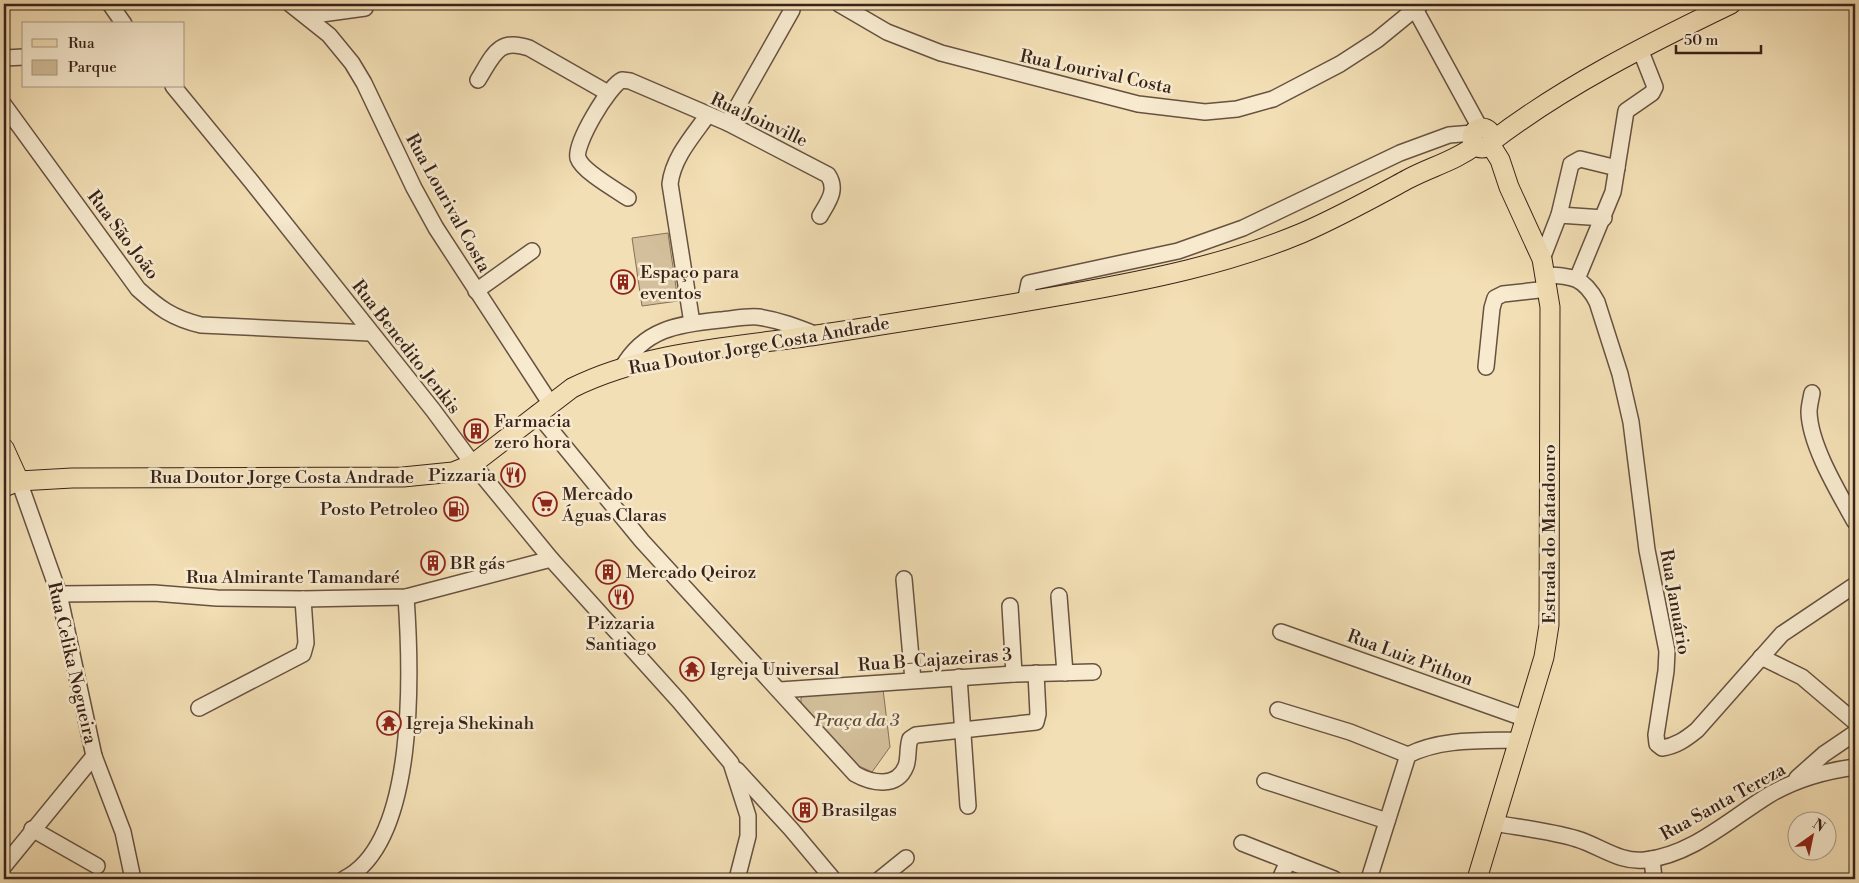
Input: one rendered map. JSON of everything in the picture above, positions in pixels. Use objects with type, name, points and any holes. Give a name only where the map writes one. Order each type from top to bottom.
[{"type":"main road","name":"Rua Doutor Jorge Costa Andrade","points":[[11,484],[72,478],[403,477],[453,472],[472,464],[544,408],[589,379],[622,368],[696,352],[1025,302],[1160,278],[1229,258],[1302,233],[1430,167],[1443,155],[1480,138],[1538,107],[1640,49],[1731,4]]},
{"type":"main road","name":"Estrada do Matadouro","points":[[1477,879],[1544,657],[1551,598],[1550,307],[1545,274],[1524,218],[1509,187],[1500,160],[1480,138]]},
{"type":"main road","name":"Rua Celika Nogueira","points":[[4,448],[11,484]]},
{"type":"street","points":[[110,4],[123,22]]},
{"type":"street","name":"Rua Lourival Costa","points":[[290,4],[329,35],[352,63],[364,83],[414,188],[544,408],[642,541],[855,774],[878,784],[896,778],[906,765],[910,739],[916,735],[962,731]]},
{"type":"street","name":"Rua Lourival Costa","points":[[843,5],[887,32],[940,53],[1138,104],[1205,112],[1237,109],[1273,99],[1340,64],[1370,45],[1418,6],[1480,138]]},
{"type":"street","points":[[307,16],[365,8]]},
{"type":"street","points":[[728,123],[792,10]]},
{"type":"street","points":[[478,80],[496,52],[506,44],[516,44],[529,48],[608,93],[579,145],[578,157],[584,168],[628,198]]},
{"type":"street","points":[[1486,367],[1492,308],[1495,298],[1545,274],[1570,276],[1577,279],[1604,218],[1613,192],[1626,112],[1652,93],[1655,87],[1640,49]]},
{"type":"street","points":[[4,58],[22,57]]},
{"type":"street","name":"Rua Joinville","points":[[608,93],[617,82],[622,80],[630,81],[707,116],[728,123],[828,175],[833,183],[833,193],[820,216]]},
{"type":"street","name":"Rua Benedito Jenkis","points":[[175,88],[472,464],[551,559],[684,707],[730,763],[748,816],[748,836],[737,879]]},
{"type":"street","name":"Rua São João","points":[[4,105],[138,289],[162,310],[180,320],[201,325],[370,333]]},
{"type":"street","points":[[692,323],[670,184],[672,171],[678,157],[707,116]]},
{"type":"street","points":[[1025,302],[1030,283],[1178,251],[1244,228],[1400,153],[1449,135],[1480,138]]},
{"type":"street","points":[[1545,274],[1571,164],[1580,159],[1617,168]]},
{"type":"street","points":[[1559,215],[1604,218]]},
{"type":"street","points":[[476,291],[532,251]]},
{"type":"street","name":"Rua Januário","points":[[1577,279],[1590,289],[1596,302],[1620,374],[1631,422],[1646,550],[1667,651],[1666,671],[1656,735],[1657,744],[1662,748],[1670,746],[1684,740],[1697,730],[1782,634],[1855,585]]},
{"type":"street","points":[[622,368],[630,354],[639,344],[654,334],[692,323],[756,317],[779,321],[817,335]]},
{"type":"street","points":[[1812,393],[1809,413],[1814,435],[1824,461],[1855,522]]},
{"type":"street","name":"Rua Celika Nogueira","points":[[11,484],[59,594],[94,756],[123,832],[134,879]]},
{"type":"street","name":"Rua Almirante Tamandaré","points":[[59,594],[154,593],[217,598],[303,599],[406,597],[551,559]]},
{"type":"street","points":[[904,579],[913,680]]},
{"type":"street","points":[[1059,596],[1065,673]]},
{"type":"street","points":[[344,879],[362,867],[391,818],[403,764],[408,665],[406,597]]},
{"type":"street","points":[[199,708],[303,654],[306,643],[303,599]]},
{"type":"street","points":[[1010,606],[1014,674]]},
{"type":"street","name":"Rua Luiz Pithon","points":[[1281,632],[1526,719]]},
{"type":"street","points":[[1761,657],[1802,677],[1855,722]]},
{"type":"street","name":"Rua B-Cajazeiras 3","points":[[780,690],[959,677],[1093,672]]},
{"type":"street","points":[[962,731],[1036,722],[1038,719],[1036,674]]},
{"type":"street","points":[[959,677],[968,806]]},
{"type":"street","points":[[1278,710],[1350,732],[1408,755],[1434,745],[1519,740]]},
{"type":"street","points":[[1791,784],[1824,754],[1855,733]]},
{"type":"street","points":[[1370,879],[1408,755]]},
{"type":"street","points":[[4,866],[32,829],[94,756]]},
{"type":"street","points":[[730,763],[791,829],[833,879]]},
{"type":"street","name":"Rua Santa Tereza","points":[[1494,823],[1577,839],[1628,860],[1652,858],[1664,856],[1693,844],[1791,784],[1814,775],[1855,767]]},
{"type":"street","points":[[1265,780],[1387,821]]},
{"type":"street","points":[[32,829],[96,866]]},
{"type":"street","points":[[1242,843],[1334,879]]},
{"type":"street","points":[[880,879],[906,858]]},
{"type":"street","points":[[1652,858],[1654,879]]},
{"type":"street","points":[[1280,879],[1288,861]]},
{"type":"green space","points":[[668,233],[678,301],[642,306],[632,238]]},
{"type":"green space","name":"Praça da 3","points":[[883,689],[890,747],[872,772],[859,766],[801,704],[801,694]]},
{"type":"place","name":"Espaço para eventos","points":[[623,282]]},
{"type":"place","name":"Farmacia zero hora","points":[[476,431]]},
{"type":"place","name":"Pizzaria","points":[[513,475]]},
{"type":"place","name":"Mercado Águas Claras","points":[[545,504]]},
{"type":"place","name":"Posto Petroleo","points":[[456,509]]},
{"type":"place","name":"BR gás","points":[[433,563]]},
{"type":"place","name":"Mercado Qeiroz","points":[[608,572]]},
{"type":"place","name":"Pizzaria Santiago","points":[[621,597]]},
{"type":"place","name":"Igreja Universal","points":[[692,669]]},
{"type":"place","name":"Igreja Shekinah","points":[[389,723]]},
{"type":"place","name":"Brasilgas","points":[[805,810]]}]
